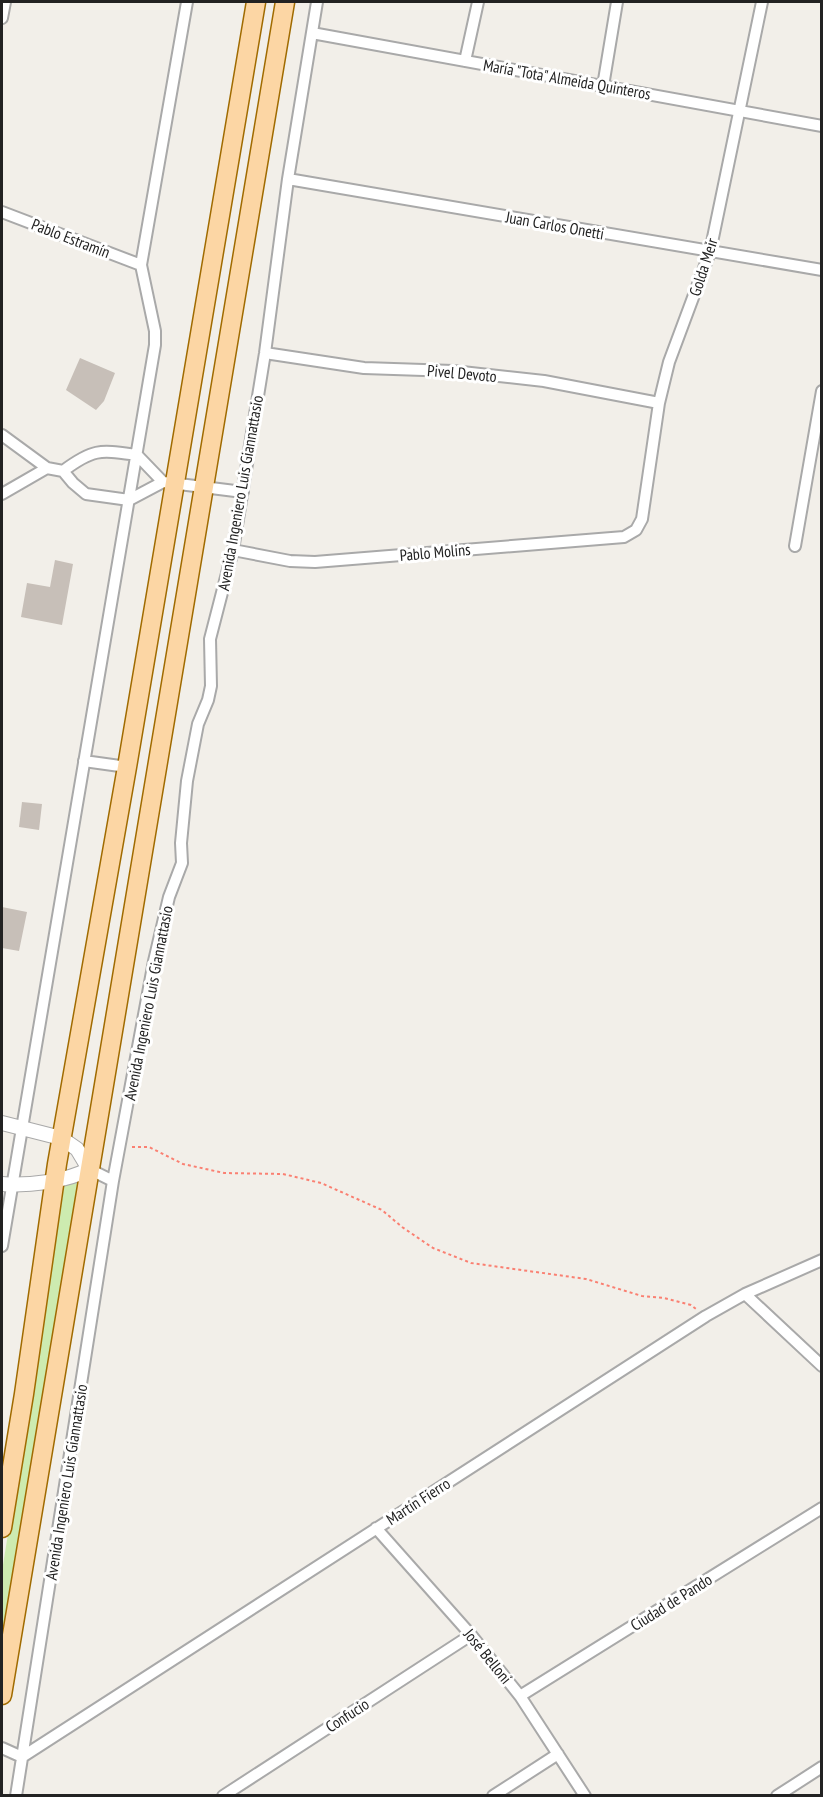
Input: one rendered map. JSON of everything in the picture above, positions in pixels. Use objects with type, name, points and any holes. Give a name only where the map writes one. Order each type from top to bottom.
[{"type":"main road","points":[[2,1528],[24,1394],[54,1180],[127,767],[168,483],[256,2]]},
{"type":"main road","name":"Avenida Ingeniero Luis Giannattasio","points":[[2,1695],[285,2]]},
{"type":"street","points":[[2,18],[5,2]]},
{"type":"street","points":[[2,1246],[7,1184],[21,1126],[155,345],[155,331],[141,264],[187,2]]},
{"type":"street","name":"Avenida Ingeniero Luis Giannattasio","points":[[16,1796],[113,1181],[154,961],[169,897],[182,863],[181,843],[187,781],[198,723],[208,700],[211,686],[210,639],[233,550],[243,492],[265,353],[288,179],[317,2]]},
{"type":"street","points":[[465,61],[477,2]]},
{"type":"street","points":[[603,86],[617,2]]},
{"type":"street","name":"Golda Meir","points":[[636,530],[642,519],[659,403],[669,362],[710,252],[762,2]]},
{"type":"street","name":"María \"Tota\" Almeida Quinteros","points":[[312,33],[822,126]]},
{"type":"street","name":"Juan Carlos Onetti","points":[[288,179],[822,270]]},
{"type":"street","name":"Pablo Estramín","points":[[2,212],[141,264]]},
{"type":"street","name":"Pivel Devoto","points":[[265,353],[364,368],[453,371],[544,381],[659,403]]},
{"type":"street","points":[[795,546],[822,391]]},
{"type":"street","points":[[2,435],[47,468],[63,471],[86,494],[129,500],[168,483],[243,492]]},
{"type":"street","points":[[63,471],[81,458],[102,450],[137,455],[168,483]]},
{"type":"street","points":[[2,494],[47,468]]},
{"type":"street","name":"Pablo Molins","points":[[233,550],[290,561],[315,562],[624,537],[636,530]]},
{"type":"street","points":[[84,761],[127,767]]},
{"type":"street","points":[[2,1123],[61,1138],[77,1149],[89,1169],[113,1181]]},
{"type":"street","points":[[7,1184],[74,1177],[89,1169]]},
{"type":"street","name":"Martín Fierro","points":[[22,1757],[706,1316],[745,1294],[822,1260]]},
{"type":"street","points":[[745,1294],[822,1366]]},
{"type":"street","name":"Ciudad de Pando","points":[[520,1696],[822,1508]]},
{"type":"street","name":"José Belloni","points":[[376,1528],[471,1635],[520,1696],[585,1796]]},
{"type":"street","name":"Confucio","points":[[223,1796],[471,1635]]},
{"type":"street","points":[[2,1748],[22,1757]]},
{"type":"street","points":[[493,1796],[558,1754]]},
{"type":"street","points":[[777,1796],[822,1767]]},
{"type":"path","points":[[120,1146],[149,1147],[183,1164],[224,1173],[283,1174],[321,1183],[382,1210],[402,1227],[434,1248],[471,1263],[586,1279],[642,1296],[664,1298],[691,1305],[706,1316]]},
{"type":"green space","points":[[76,1178],[78,1183],[2,1650],[2,1571],[65,1181]]},
{"type":"building","points":[[80,358],[115,373],[104,401],[96,410],[66,390]]},
{"type":"building","points":[[55,560],[73,564],[62,625],[21,617],[27,583],[50,587]]},
{"type":"building","points":[[22,802],[42,804],[39,830],[19,827]]},
{"type":"building","points":[[2,907],[27,912],[19,951],[2,948]]}]
